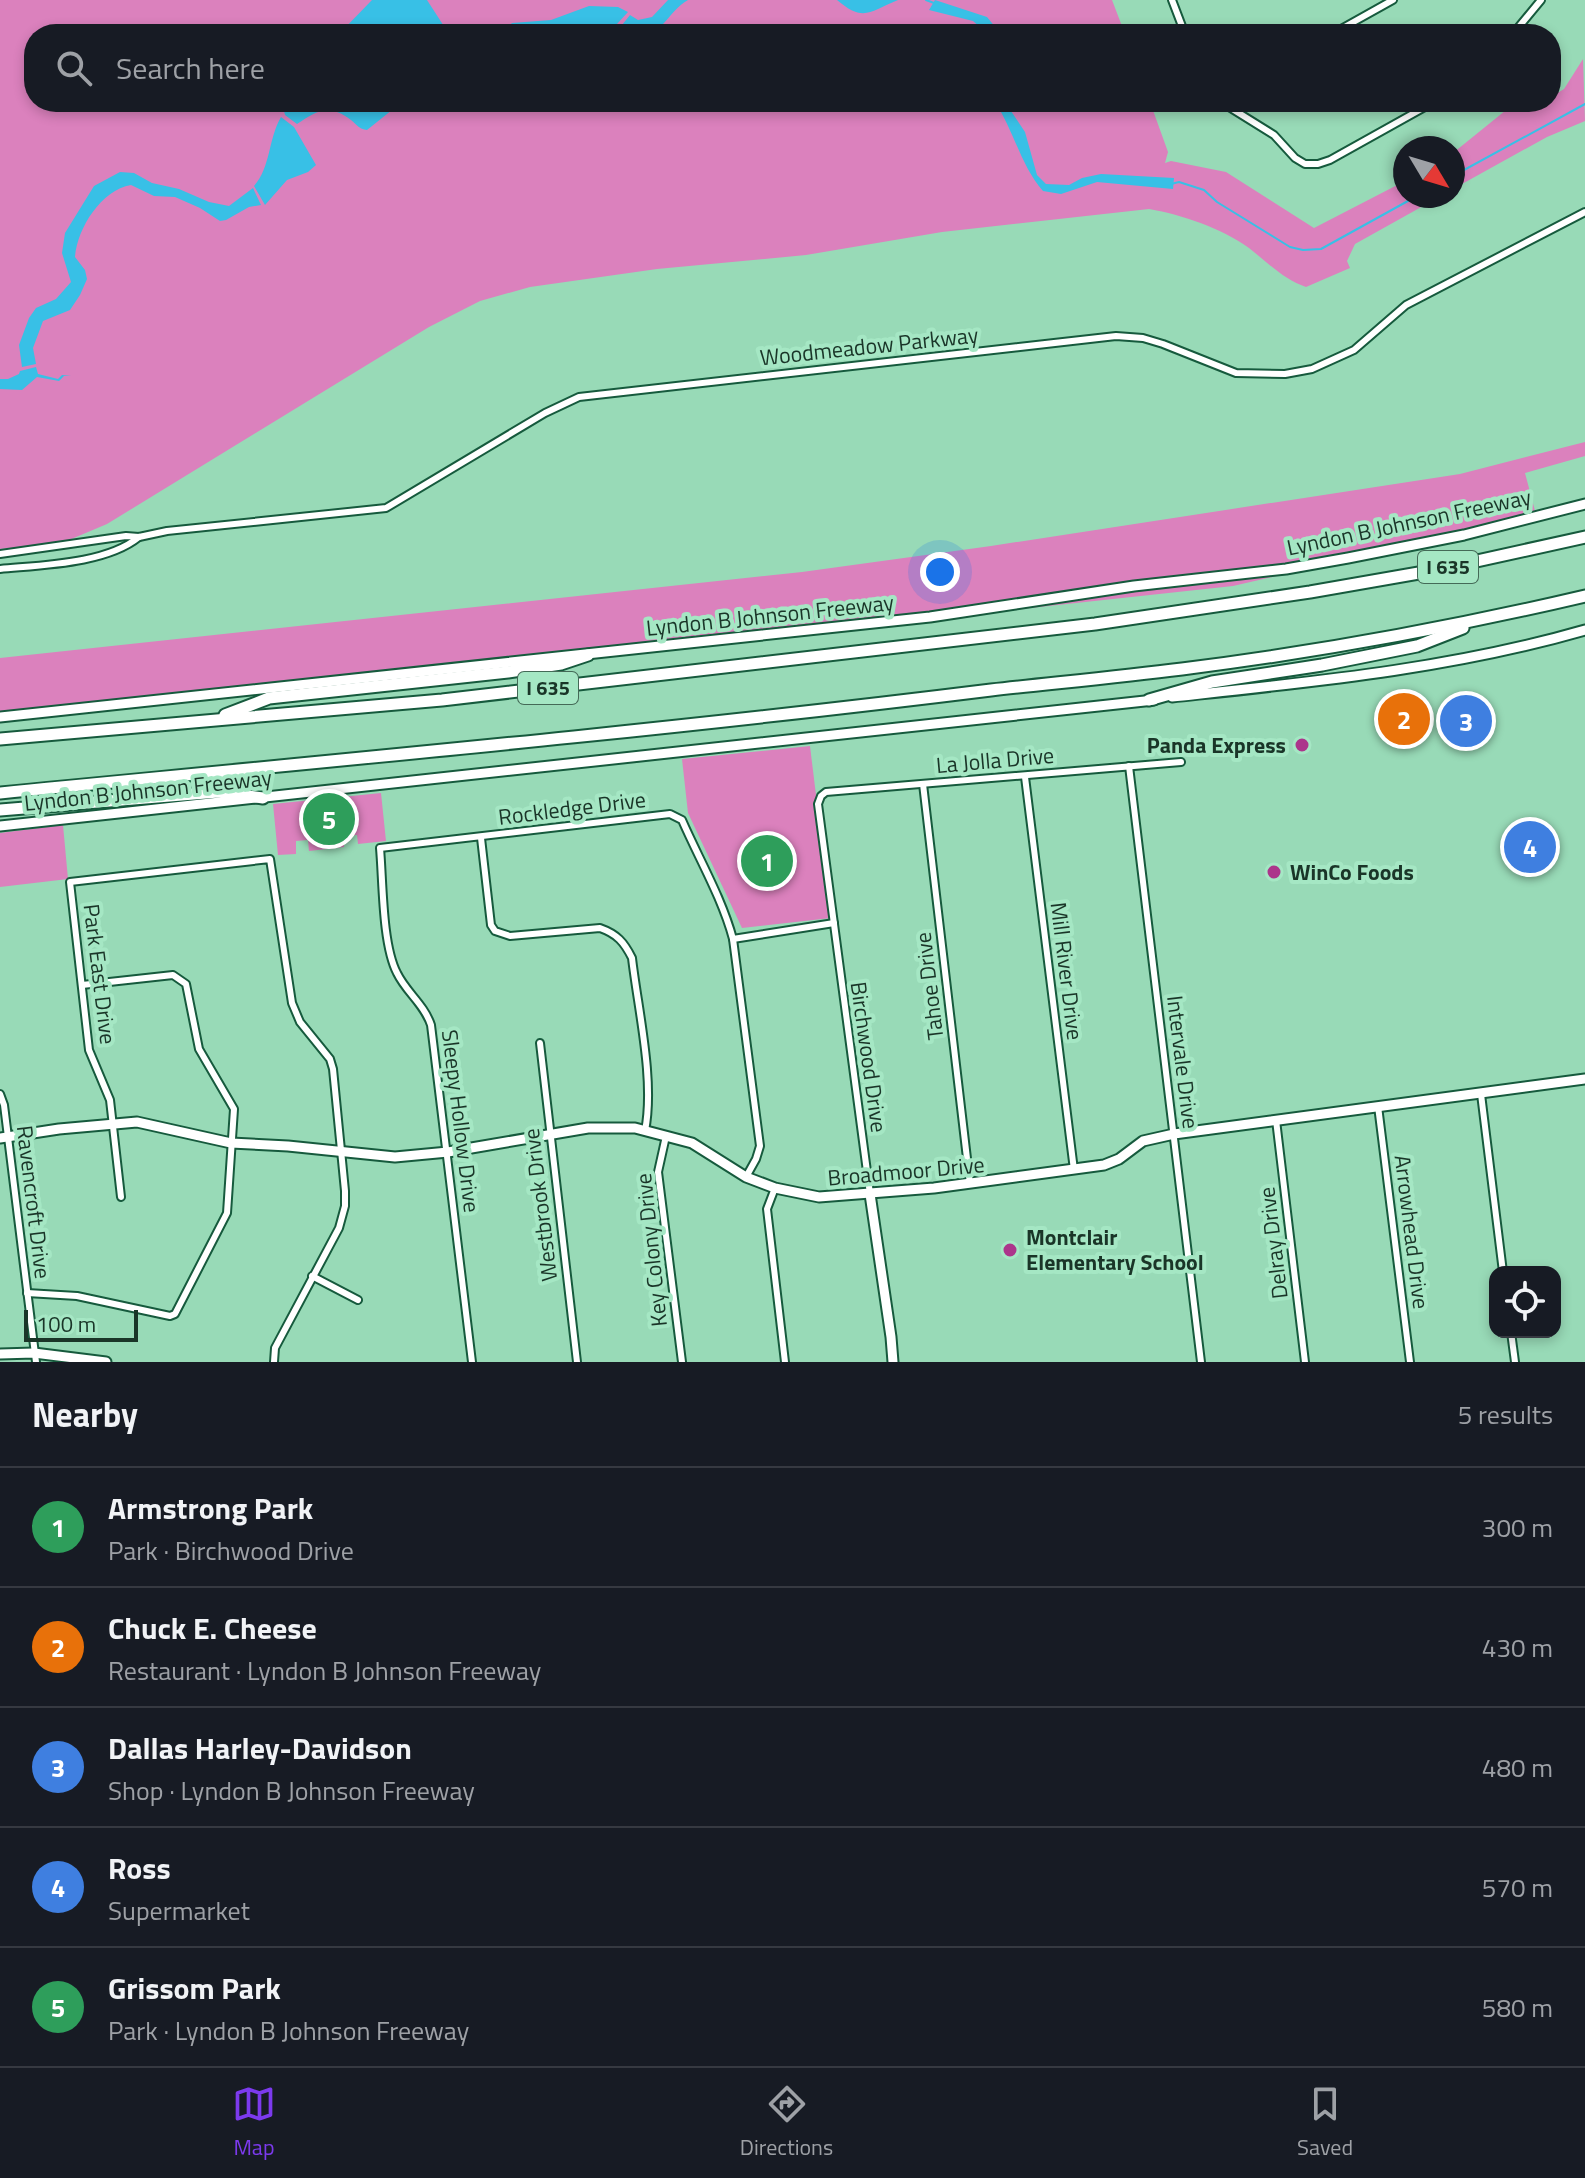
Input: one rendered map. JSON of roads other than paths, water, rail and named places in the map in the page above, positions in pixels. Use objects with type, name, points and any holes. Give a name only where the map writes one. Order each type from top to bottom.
[{"type":"highway","name":"Lyndon B Johnson Freeway","points":[[0,739],[442,700],[1095,624],[1436,570],[1585,537]]},
{"type":"highway","name":"Lyndon B Johnson Freeway","points":[[0,793],[746,719],[1181,669],[1276,656],[1486,619],[1585,596]]},
{"type":"highway","points":[[1149,700],[1212,682],[1417,646],[1486,619]]},
{"type":"highway","points":[[209,721],[269,698],[508,672],[561,664],[588,655]]},
{"type":"highway","points":[[0,810],[218,792],[263,798]]},
{"type":"main road","name":"Lyndon B Johnson Freeway","points":[[0,717],[900,621],[1134,586],[1286,569],[1464,535],[1585,504]]},
{"type":"main road","name":"Lyndon B Johnson Freeway","points":[[0,826],[1388,673],[1505,652],[1585,630]]},
{"type":"main road","name":"Broadmoor Drive","points":[[4,1138],[113,1123],[151,1123],[231,1143],[395,1157],[448,1152],[602,1127],[635,1128],[692,1143],[746,1177],[775,1188],[819,1197],[970,1184],[1074,1170],[1104,1165],[1119,1159],[1143,1141],[1174,1134],[1585,1079]]},
{"type":"main road","name":"Birchwood Drive","points":[[870,1194],[893,1362]]},
{"type":"main road","points":[[0,1354],[106,1362]]},
{"type":"street","points":[[1172,0],[1181,24]]},
{"type":"street","points":[[1350,24],[1393,0]]},
{"type":"street","points":[[1521,24],[1541,0]]},
{"type":"street","points":[[1238,112],[1274,135],[1295,158],[1311,165],[1330,160],[1416,112]]},
{"type":"street","name":"Woodmeadow Parkway","points":[[0,554],[126,536],[386,508],[545,413],[579,397],[1116,336],[1143,338],[1163,344],[1236,373],[1285,374],[1312,369],[1354,350],[1406,305],[1585,212]]},
{"type":"street","name":"Woodmeadow Parkway","points":[[0,569],[76,561],[126,546],[139,537]]},
{"type":"street","name":"La Jolla Drive","points":[[818,804],[826,792],[1181,762]]},
{"type":"street","name":"Intervale Drive","points":[[1129,766],[1201,1362]]},
{"type":"street","name":"Mill River Drive","points":[[1025,777],[1074,1170]]},
{"type":"street","name":"Tahoe Drive","points":[[923,784],[970,1184]]},
{"type":"street","name":"Birchwood Drive","points":[[818,804],[870,1194]]},
{"type":"street","name":"Rockledge Drive","points":[[380,848],[670,814],[682,820],[725,910],[733,939],[760,1146],[746,1177]]},
{"type":"street","points":[[481,838],[491,925],[495,931],[510,936],[600,928],[614,933],[624,942],[632,958],[648,1083],[649,1110],[645,1131]]},
{"type":"street","name":"Sleepy Hollow Drive","points":[[380,848],[389,943],[397,974],[426,1010],[431,1025],[472,1362]]},
{"type":"street","name":"Park East Drive","points":[[121,1197],[110,1100],[89,1050],[70,882],[270,859],[292,1003],[300,1022],[330,1059],[342,1151]]},
{"type":"street","points":[[733,939],[834,923]]},
{"type":"street","points":[[27,1293],[77,1296],[170,1316],[175,1314],[227,1213],[234,1109],[199,1049],[186,984],[173,975],[82,985]]},
{"type":"street","name":"Westbrook Drive","points":[[540,1043],[577,1362]]},
{"type":"street","name":"Ravencroft Drive","points":[[0,1094],[35,1358]]},
{"type":"street","points":[[1481,1094],[1502,1266]]},
{"type":"street","name":"Arrowhead Drive","points":[[1378,1106],[1410,1362]]},
{"type":"street","name":"Delray Drive","points":[[1276,1120],[1305,1362]]},
{"type":"street","name":"Key Colony Drive","points":[[667,1135],[658,1172],[682,1362]]},
{"type":"street","points":[[274,1362],[275,1348],[339,1228],[343,1214],[342,1151]]},
{"type":"street","points":[[775,1188],[767,1209],[785,1362]]},
{"type":"street","points":[[312,1276],[358,1300]]},
{"type":"street","points":[[1512,1338],[1515,1362]]},
{"type":"water","points":[[372,0],[427,0],[443,24],[349,24]]},
{"type":"water","points":[[668,0],[688,0],[663,24],[623,24],[630,15],[638,20],[652,17]]},
{"type":"water","points":[[837,0],[898,0],[874,11],[861,13]]},
{"type":"water","points":[[935,0],[987,17],[993,24],[976,24],[929,10]]},
{"type":"water","points":[[589,6],[618,7],[628,12],[617,24],[511,24],[551,20]]},
{"type":"water","points":[[284,112],[320,112],[297,124]]},
{"type":"water","points":[[336,112],[390,112],[367,130]]},
{"type":"water","points":[[1000,112],[1012,112],[1025,132],[1037,175],[1046,184],[1069,185],[1101,174],[1174,178],[1173,189],[1097,182],[1061,194],[1043,191],[1029,171]]},
{"type":"water","points":[[281,117],[294,127],[316,165],[308,172],[287,180],[265,205],[254,186],[264,170]]},
{"type":"water","points":[[120,172],[134,173],[152,183],[229,206],[253,188],[261,205],[249,207],[220,221],[175,197],[154,196],[131,185],[110,194],[92,212],[80,235],[75,257],[85,270],[87,279],[80,295],[70,310],[43,321],[33,348],[36,364],[22,367],[19,345],[29,318],[36,308],[56,299],[71,282],[62,253],[65,233],[94,186]]},
{"type":"water","points":[[36,367],[38,374],[58,379],[62,375],[71,376],[64,376],[59,381],[37,377],[22,390],[0,389],[0,379],[8,379],[20,371]]},
{"type":"waterway","points":[[926,0],[934,3]]},
{"type":"waterway","points":[[1465,169],[1585,104]]},
{"type":"waterway","points":[[1171,184],[1179,182],[1204,190],[1217,202],[1290,247],[1303,250],[1321,249],[1395,208]]},
{"type":"place","name":"Chuck E. Cheese","points":[[1404,719]]},
{"type":"place","name":"Dallas Harley-Davidson","points":[[1466,721]]},
{"type":"place","name":"Panda Express","points":[[1302,745]]},
{"type":"place","name":"Grissom Park","points":[[329,819]]},
{"type":"place","name":"Ross","points":[[1530,847]]},
{"type":"place","name":"Armstrong Park","points":[[767,861]]},
{"type":"place","name":"WinCo Foods","points":[[1274,872]]},
{"type":"place","name":"Montclair Elementary School","points":[[1010,1250]]}]
